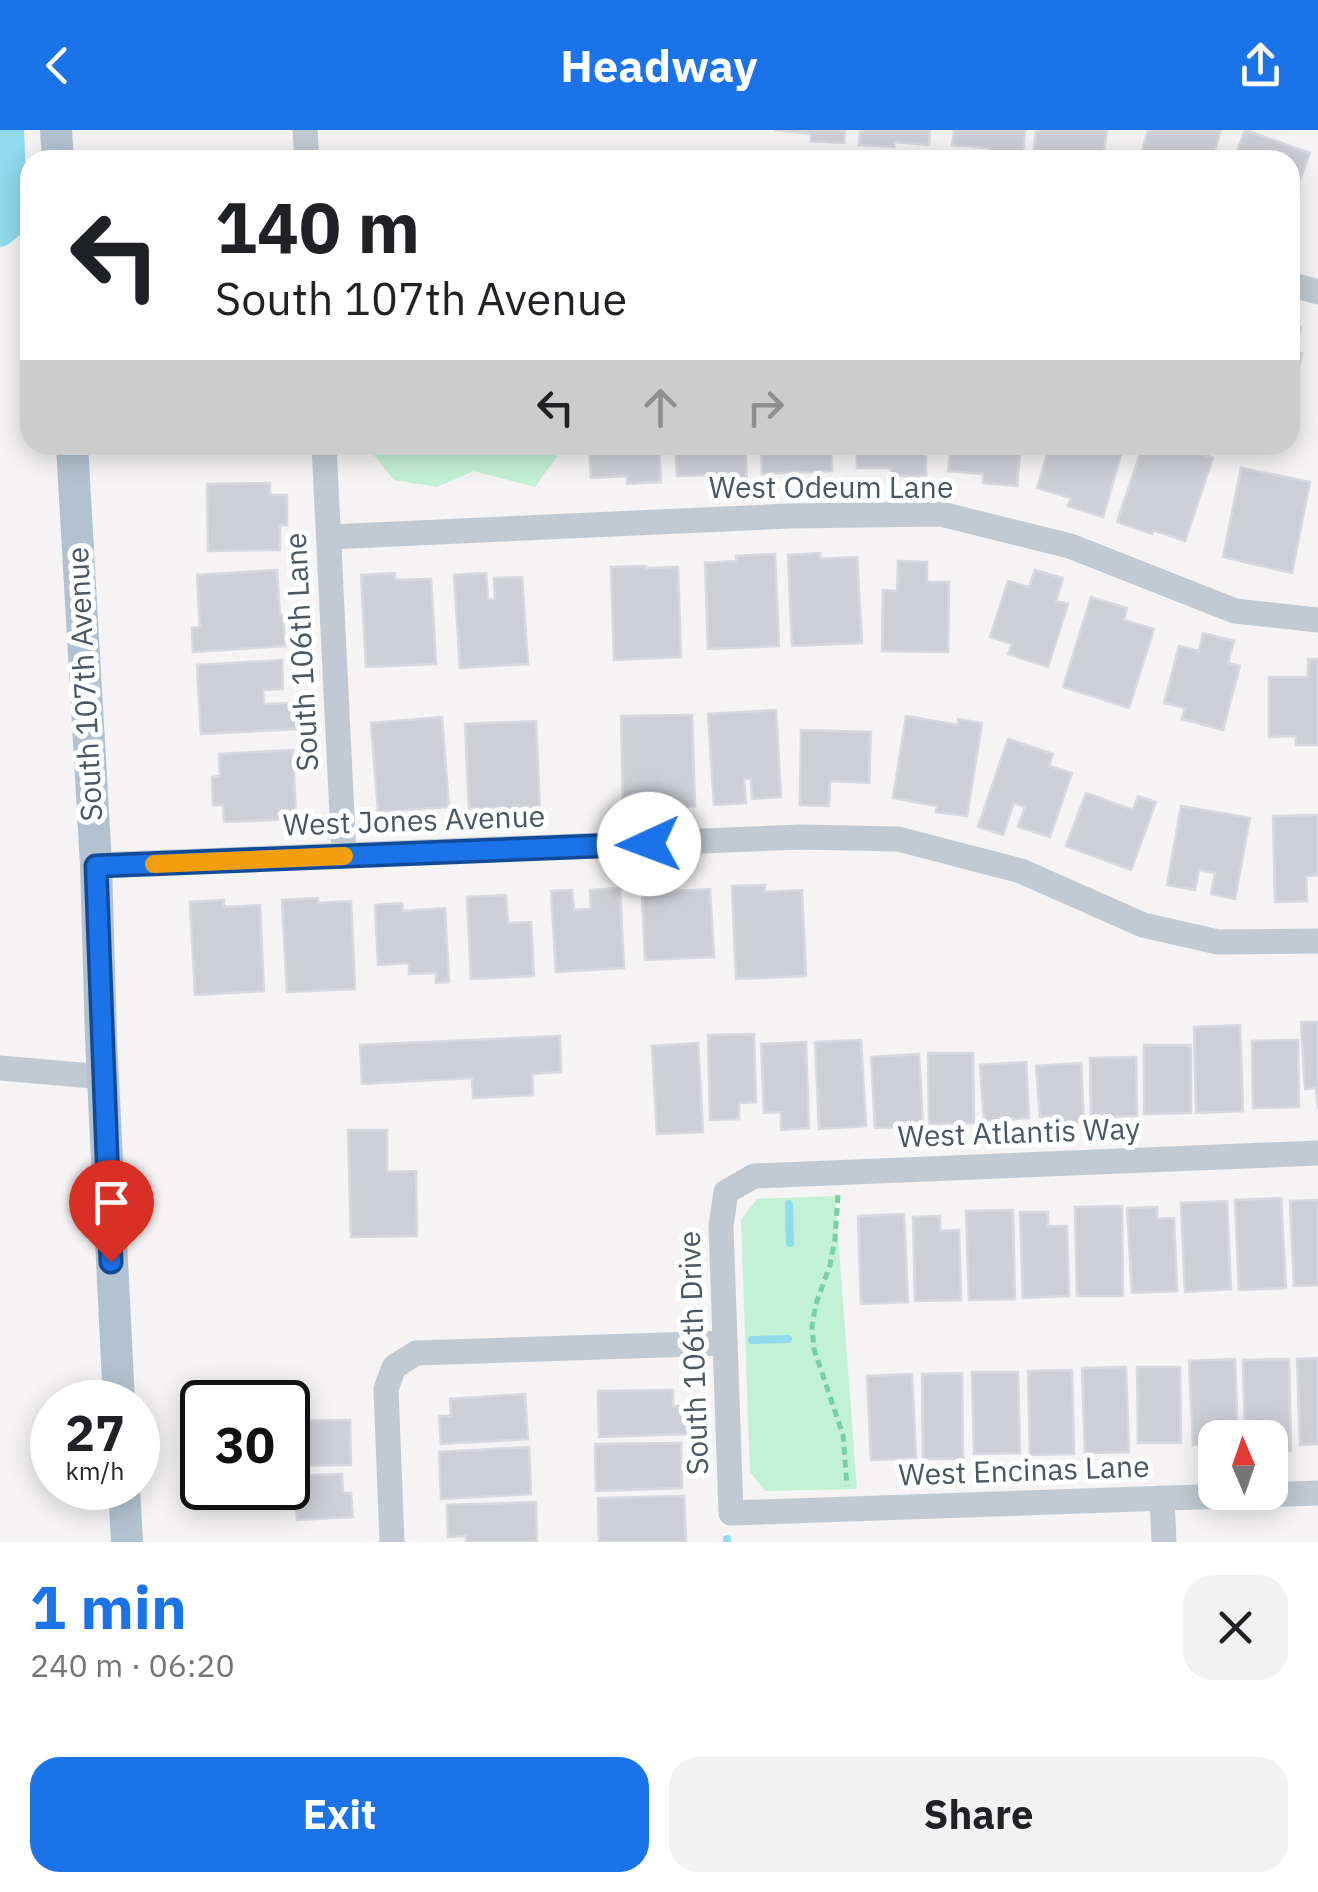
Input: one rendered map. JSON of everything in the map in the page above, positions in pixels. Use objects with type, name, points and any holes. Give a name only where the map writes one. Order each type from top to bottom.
[{"type":"main road","name":"South 107th Avenue","points":[[73,455],[96,866],[118,1380]]},
{"type":"main road","points":[[125,1510],[126,1542]]},
{"type":"street","name":"South 106th Lane","points":[[325,455],[344,856]]},
{"type":"street","name":"West Odeum Lane","points":[[329,537],[789,516],[941,514],[1070,546],[1235,611],[1318,620]]},
{"type":"street","name":"West Jones Avenue","points":[[96,866],[801,837],[898,839],[1021,871],[1142,925],[1218,942],[1318,941]]},
{"type":"street","points":[[0,1068],[104,1077]]},
{"type":"street","name":"West Atlantis Way","points":[[726,1192],[754,1176],[1318,1153]]},
{"type":"street","name":"South 106th Drive","points":[[726,1192],[721,1226],[731,1513]]},
{"type":"street","points":[[392,1542],[386,1390],[394,1367],[416,1352],[724,1343]]},
{"type":"street","name":"West Encinas Lane","points":[[731,1513],[1318,1492]]},
{"type":"street","points":[[1162,1498],[1164,1542]]},
{"type":"path","points":[[839,1172],[835,1239],[813,1317],[812,1336],[843,1435],[848,1509]]},
{"type":"green space","points":[[374,455],[558,455],[535,487],[474,471],[437,487],[394,480]]},
{"type":"green space","points":[[835,1196],[857,1489],[765,1491],[750,1472],[741,1220],[757,1199]]},
{"type":"building","points":[[774,130],[845,130],[844,143],[811,141],[811,134]]},
{"type":"building","points":[[860,130],[930,130],[929,145],[859,145]]},
{"type":"building","points":[[954,130],[1025,130],[1024,150],[952,145]]},
{"type":"building","points":[[1036,130],[1107,130],[1104,150],[1034,150]]},
{"type":"building","points":[[1148,130],[1221,130],[1215,150],[1142,150]]},
{"type":"building","points":[[1245,130],[1310,153],[1300,180],[1300,150],[1238,150]]},
{"type":"building","points":[[590,455],[660,455],[661,482],[627,484],[627,476],[591,478]]},
{"type":"building","points":[[676,455],[746,455],[747,480],[714,481],[713,475],[677,476]]},
{"type":"building","points":[[761,455],[831,455],[832,471],[762,474]]},
{"type":"building","points":[[856,455],[926,455],[926,476],[891,476],[891,468],[857,468]]},
{"type":"building","points":[[950,455],[1020,455],[1017,486],[983,483],[983,474],[948,471]]},
{"type":"building","points":[[1047,455],[1121,455],[1103,517],[1068,506],[1071,498],[1037,488]]},
{"type":"building","points":[[1140,455],[1213,458],[1185,541],[1117,522]]},
{"type":"building","points":[[1241,468],[1310,482],[1292,573],[1223,557]]},
{"type":"building","points":[[270,483],[270,495],[287,495],[287,525],[280,525],[280,550],[208,551],[207,484]]},
{"type":"building","points":[[820,553],[820,559],[857,557],[862,643],[792,646],[788,555]]},
{"type":"building","points":[[775,554],[779,646],[708,649],[705,563]]},
{"type":"building","points":[[898,561],[927,562],[927,582],[949,582],[948,652],[882,651],[883,590],[897,591]]},
{"type":"building","points":[[611,567],[678,567],[681,657],[614,660]]},
{"type":"building","points":[[277,570],[285,646],[193,652],[192,628],[200,627],[197,575]]},
{"type":"building","points":[[1035,570],[1063,578],[1056,601],[1068,604],[1048,667],[1008,654],[1012,644],[990,637],[1008,581],[1029,587]]},
{"type":"building","points":[[395,573],[395,580],[431,579],[436,664],[366,667],[361,575]]},
{"type":"building","points":[[486,573],[488,599],[495,599],[494,578],[522,577],[528,664],[460,668],[454,575]]},
{"type":"building","points":[[1091,597],[1127,608],[1124,620],[1154,629],[1129,708],[1063,687]]},
{"type":"building","points":[[1203,633],[1234,641],[1228,663],[1240,666],[1223,730],[1182,719],[1185,708],[1164,703],[1179,646],[1199,651]]},
{"type":"building","points":[[1308,659],[1318,659],[1318,745],[1296,745],[1296,736],[1269,737],[1269,677],[1308,677]]},
{"type":"building","points":[[282,660],[283,689],[263,690],[264,704],[297,703],[298,729],[201,734],[197,665]]},
{"type":"building","points":[[776,710],[781,797],[752,799],[751,779],[744,779],[746,803],[714,805],[708,714]]},
{"type":"building","points":[[692,715],[695,806],[662,808],[662,801],[623,802],[621,716]]},
{"type":"building","points":[[906,716],[958,725],[958,719],[982,723],[967,816],[936,812],[937,806],[893,798]]},
{"type":"building","points":[[442,717],[449,807],[378,812],[371,723]]},
{"type":"building","points":[[536,721],[540,813],[506,814],[506,807],[469,809],[465,724]]},
{"type":"building","points":[[801,730],[871,732],[869,783],[830,781],[829,806],[800,805]]},
{"type":"building","points":[[1008,739],[1053,754],[1049,766],[1072,773],[1050,837],[1018,827],[1025,807],[1014,803],[1003,835],[978,827]]},
{"type":"building","points":[[293,750],[296,819],[224,822],[223,805],[213,805],[212,777],[220,776],[219,754]]},
{"type":"building","points":[[1086,793],[1133,810],[1138,796],[1156,802],[1131,870],[1066,846]]},
{"type":"building","points":[[1181,806],[1250,818],[1235,899],[1211,894],[1215,873],[1199,870],[1195,890],[1167,885]]},
{"type":"building","points":[[1318,815],[1318,875],[1306,876],[1307,901],[1275,902],[1273,816]]},
{"type":"building","points":[[765,885],[765,892],[802,890],[806,976],[736,979],[732,886]]},
{"type":"building","points":[[620,888],[624,968],[556,972],[551,891],[572,890],[574,910],[591,909],[590,890]]},
{"type":"building","points":[[710,889],[714,957],[645,960],[642,893]]},
{"type":"building","points":[[506,895],[508,923],[531,922],[534,976],[471,979],[467,897]]},
{"type":"building","points":[[318,898],[318,903],[351,901],[355,989],[287,992],[282,900]]},
{"type":"building","points":[[224,900],[224,907],[260,905],[264,991],[195,995],[190,902]]},
{"type":"building","points":[[402,903],[403,911],[445,908],[449,982],[436,983],[436,973],[409,974],[409,963],[378,965],[375,905]]},
{"type":"building","points":[[1301,1022],[1318,1022],[1318,1109],[1316,1088],[1305,1089]]},
{"type":"building","points":[[1240,1025],[1243,1111],[1196,1113],[1194,1027]]},
{"type":"building","points":[[754,1034],[756,1102],[739,1103],[739,1119],[710,1120],[708,1035]]},
{"type":"building","points":[[560,1036],[561,1072],[532,1074],[533,1095],[473,1098],[472,1078],[362,1084],[360,1045]]},
{"type":"building","points":[[861,1040],[866,1126],[819,1129],[815,1042]]},
{"type":"building","points":[[1298,1040],[1299,1107],[1253,1108],[1252,1041]]},
{"type":"building","points":[[806,1042],[809,1128],[781,1130],[781,1112],[764,1113],[761,1044]]},
{"type":"building","points":[[698,1043],[703,1132],[657,1134],[652,1046]]},
{"type":"building","points":[[1144,1045],[1191,1045],[1191,1113],[1144,1114]]},
{"type":"building","points":[[928,1053],[973,1053],[974,1123],[929,1124]]},
{"type":"building","points":[[919,1054],[923,1126],[875,1128],[871,1057]]},
{"type":"building","points":[[1136,1057],[1137,1116],[1091,1117],[1090,1058]]},
{"type":"building","points":[[1026,1062],[1029,1118],[984,1121],[980,1065]]},
{"type":"building","points":[[1081,1063],[1084,1122],[1058,1124],[1057,1116],[1040,1117],[1036,1066]]},
{"type":"building","points":[[348,1130],[387,1130],[387,1172],[416,1171],[417,1236],[351,1237]]},
{"type":"building","points":[[1281,1198],[1286,1288],[1239,1290],[1235,1200]]},
{"type":"building","points":[[1318,1200],[1318,1285],[1294,1286],[1290,1201]]},
{"type":"building","points":[[1227,1201],[1231,1289],[1185,1292],[1181,1203]]},
{"type":"building","points":[[1122,1206],[1123,1296],[1077,1296],[1075,1207]]},
{"type":"building","points":[[1157,1207],[1157,1219],[1174,1218],[1177,1291],[1132,1293],[1127,1208]]},
{"type":"building","points":[[1013,1210],[1015,1299],[969,1300],[966,1211]]},
{"type":"building","points":[[1020,1212],[1048,1212],[1048,1226],[1067,1226],[1069,1296],[1023,1298]]},
{"type":"building","points":[[904,1214],[908,1302],[861,1304],[858,1216]]},
{"type":"building","points":[[940,1216],[940,1231],[959,1230],[961,1300],[915,1301],[913,1217]]},
{"type":"building","points":[[1318,1358],[1318,1444],[1300,1445],[1297,1359]]},
{"type":"building","points":[[1235,1359],[1237,1420],[1198,1420],[1198,1445],[1193,1445],[1189,1361]]},
{"type":"building","points":[[1289,1359],[1291,1451],[1288,1420],[1245,1420],[1243,1360]]},
{"type":"building","points":[[1126,1367],[1129,1452],[1085,1453],[1082,1368]]},
{"type":"building","points":[[1137,1367],[1180,1367],[1181,1443],[1138,1443]]},
{"type":"building","points":[[1072,1370],[1074,1454],[1030,1455],[1028,1371]]},
{"type":"building","points":[[972,1372],[1018,1372],[1020,1453],[974,1454]]},
{"type":"building","points":[[962,1373],[963,1459],[923,1459],[922,1374]]},
{"type":"building","points":[[912,1374],[916,1458],[871,1460],[867,1376]]},
{"type":"building","points":[[673,1390],[673,1406],[686,1406],[687,1434],[599,1437],[598,1391]]},
{"type":"building","points":[[525,1394],[528,1439],[441,1444],[439,1416],[451,1416],[450,1399]]},
{"type":"building","points":[[350,1420],[351,1465],[310,1466],[310,1421]]},
{"type":"building","points":[[681,1443],[682,1488],[596,1491],[595,1444]]},
{"type":"building","points":[[529,1447],[531,1494],[441,1499],[439,1452]]},
{"type":"building","points":[[342,1474],[343,1493],[351,1493],[353,1517],[297,1520],[296,1510],[310,1510],[310,1475]]},
{"type":"building","points":[[684,1496],[686,1542],[599,1542],[598,1498]]},
{"type":"building","points":[[536,1502],[537,1542],[466,1542],[466,1536],[448,1537],[447,1505]]},
{"type":"waterway","points":[[0,233],[9,226],[13,201],[10,130]]},
{"type":"waterway","points":[[789,1204],[790,1243]]},
{"type":"waterway","points":[[752,1340],[788,1339]]},
{"type":"slow traffic","points":[[154,864],[344,856]]},
{"type":"route","points":[[111,1262],[96,866],[649,844]]}]
